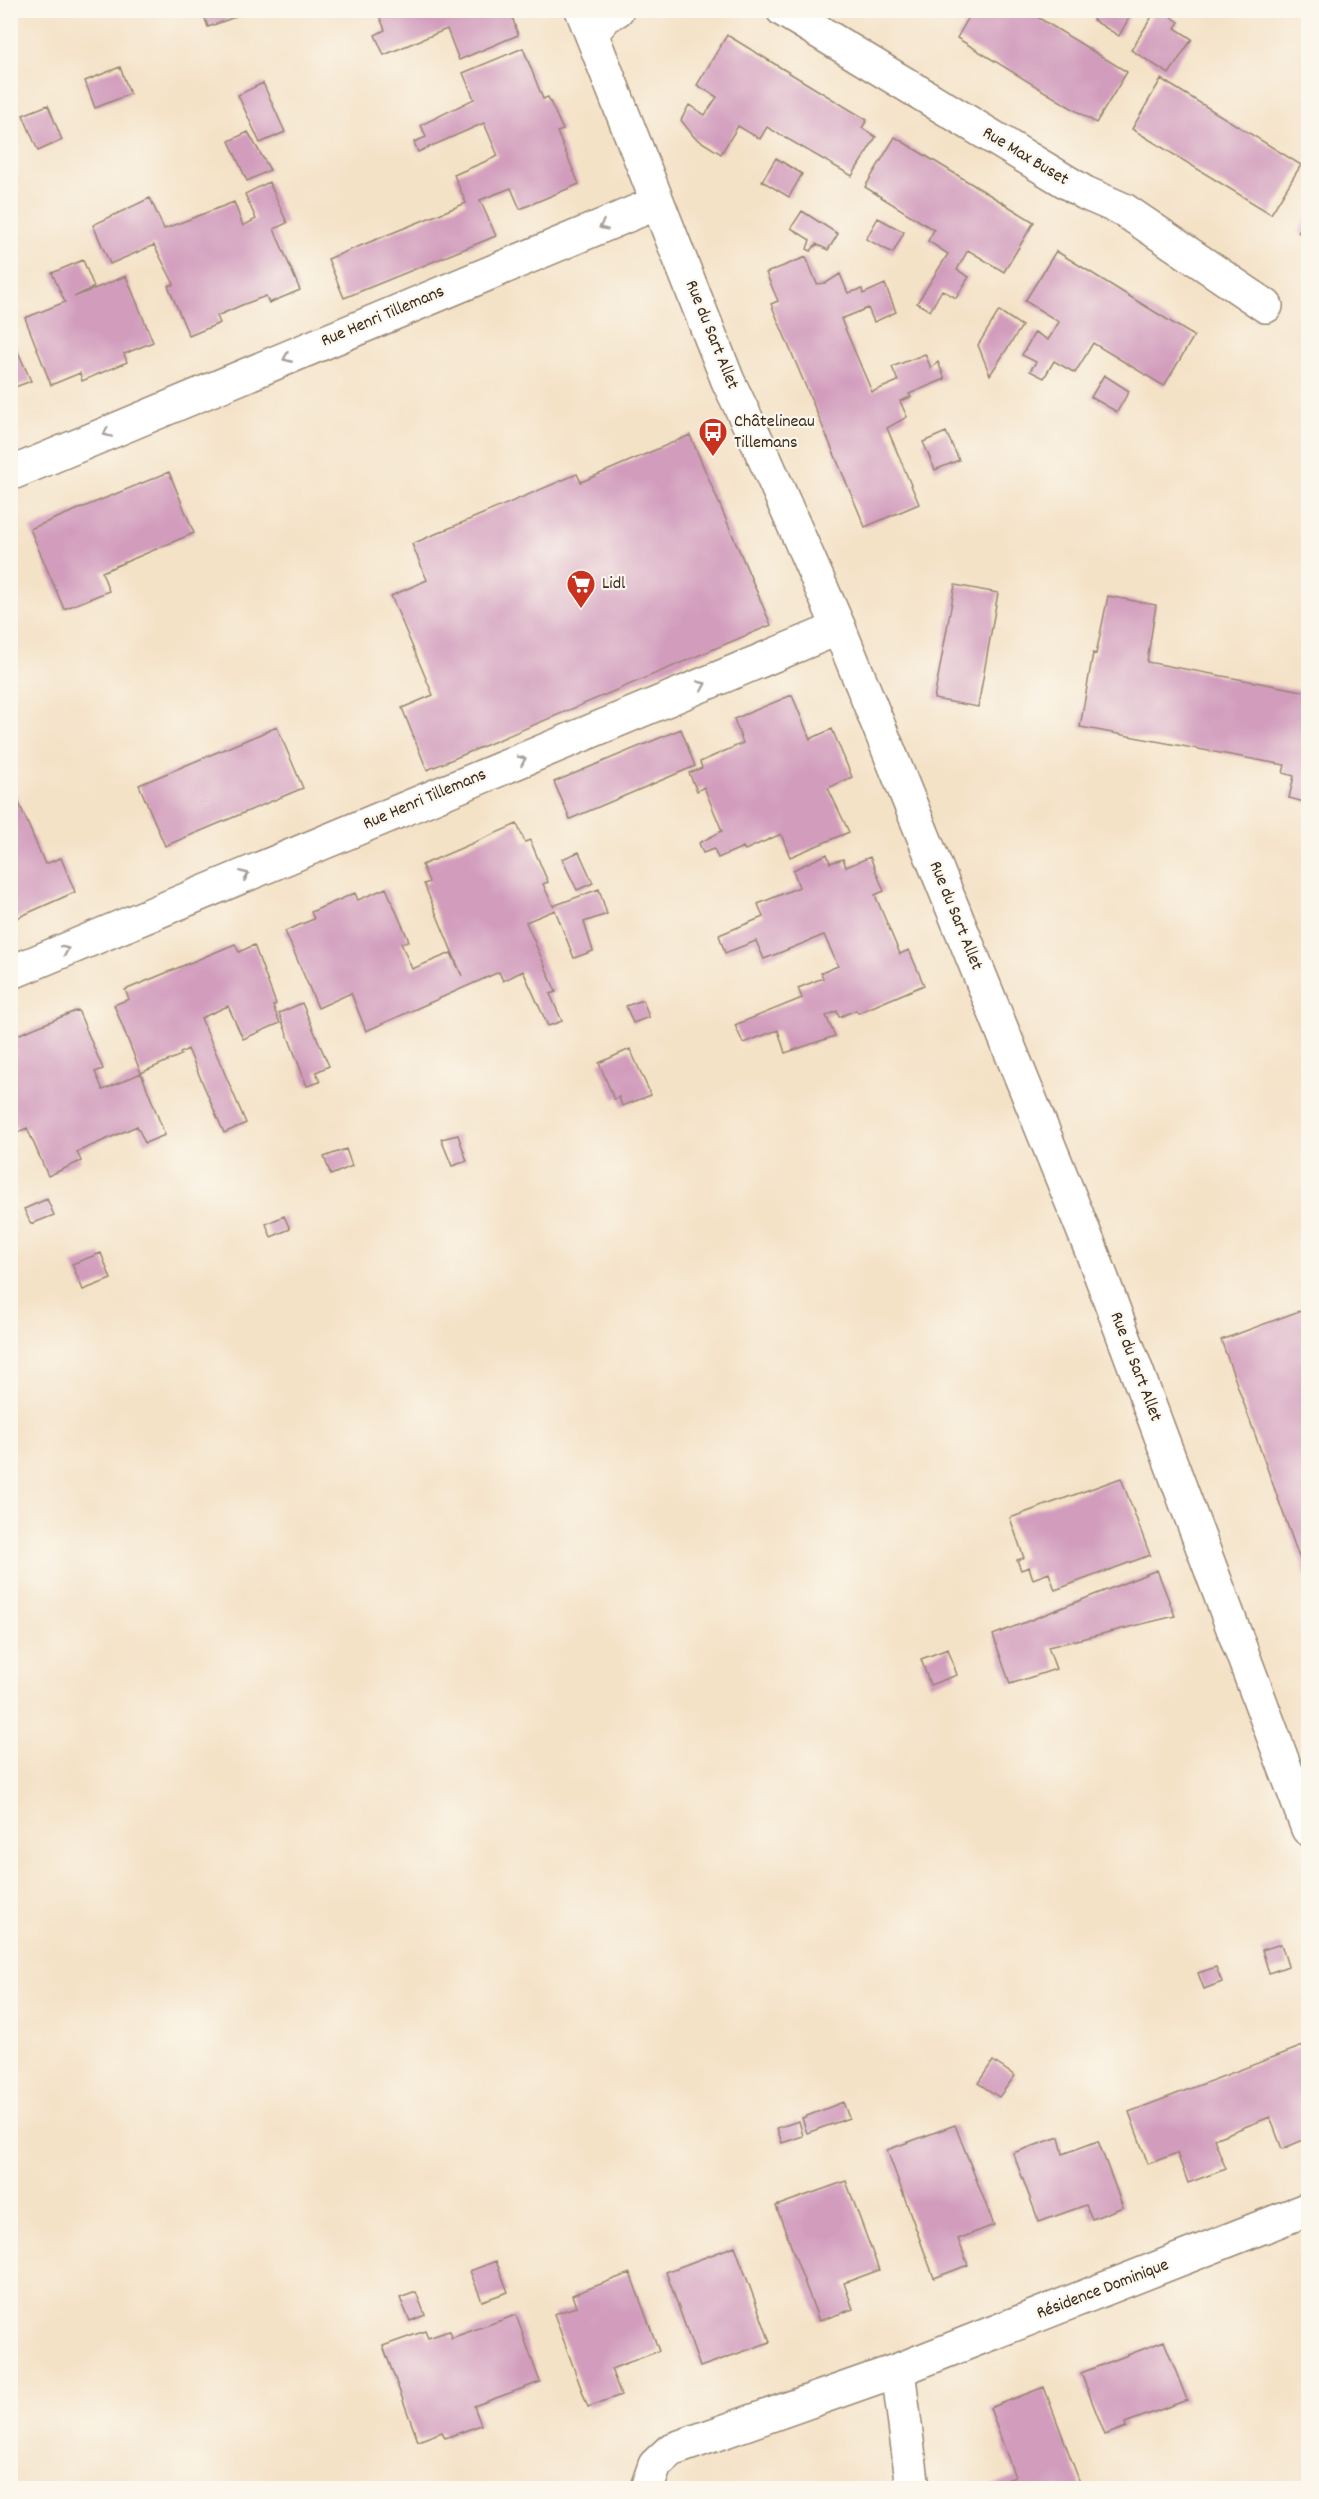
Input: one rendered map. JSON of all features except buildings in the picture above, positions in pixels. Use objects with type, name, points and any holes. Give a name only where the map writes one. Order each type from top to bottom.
[{"type":"street","points":[[587,22],[617,10]]},
{"type":"street","name":"Rue Max Buset","points":[[783,10],[1085,194],[1124,210],[1266,306]]},
{"type":"street","name":"Rue du Sart Allet","points":[[587,22],[728,381],[839,628],[1096,1262],[1308,1829]]},
{"type":"street","name":"Rue Henri Tillemans","points":[[10,474],[657,203]]},
{"type":"street","name":"Rue Henri Tillemans","points":[[10,973],[839,628]]},
{"type":"street","name":"Résidence Dominique","points":[[646,2488],[655,2465],[671,2450],[898,2370],[1308,2209]]},
{"type":"street","points":[[898,2370],[913,2488]]},
{"type":"place","name":"Châtelineau Tillemans","points":[[713,458]]},
{"type":"place","name":"Lidl","points":[[581,610]]}]
